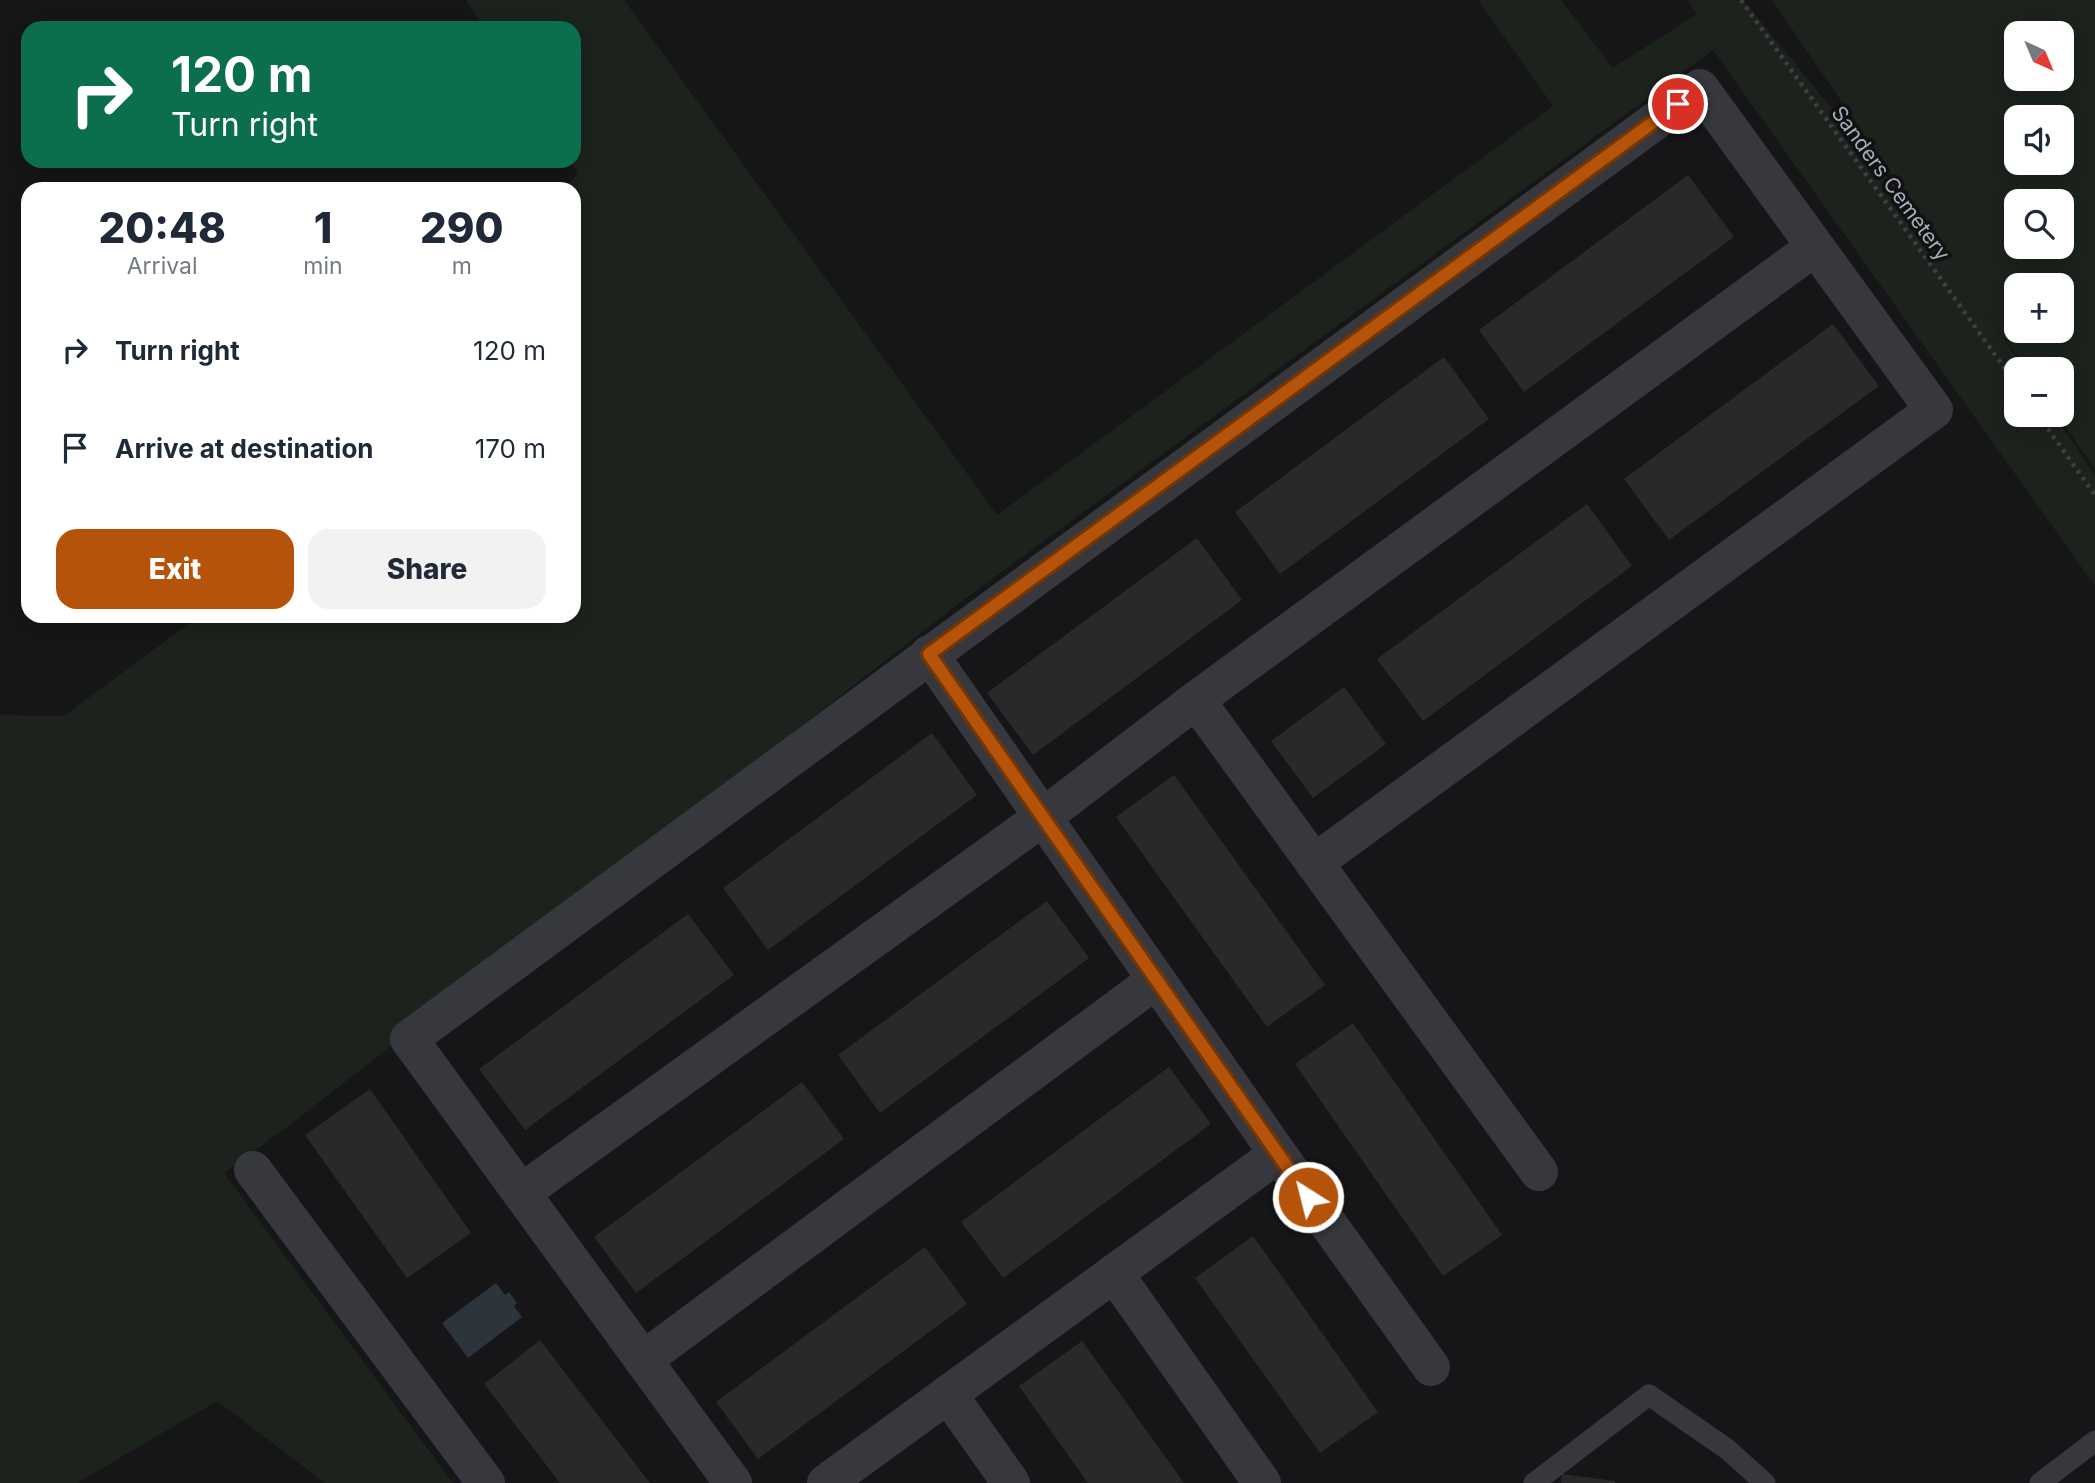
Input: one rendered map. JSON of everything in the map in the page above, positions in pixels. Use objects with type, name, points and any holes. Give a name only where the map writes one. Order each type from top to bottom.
[{"type":"street","points":[[733,1483],[409,1039],[1700,88],[1934,410],[1314,863]]},
{"type":"street","points":[[521,1193],[1043,817],[1196,700],[1815,247]]},
{"type":"street","points":[[929,654],[1278,1154],[1431,1367]]},
{"type":"street","points":[[1196,700],[1539,1172]]},
{"type":"street","points":[[643,1360],[1156,980]]},
{"type":"street","points":[[826,1483],[1278,1154]]},
{"type":"street","points":[[253,1170],[486,1483]]},
{"type":"street","points":[[1114,1273],[1262,1483]]},
{"type":"street","points":[[948,1394],[1011,1483]]},
{"type":"lane","points":[[1534,1483],[1649,1395],[1727,1448],[1765,1483]]},
{"type":"lane","points":[[2040,1483],[2095,1441]]},
{"type":"path","name":"Sanders Cemetery","points":[[1741,0],[2004,367]]},
{"type":"path","points":[[2047,427],[2095,495]]},
{"type":"shaded area","points":[[466,0],[624,0],[997,515],[1553,106],[1478,0],[1561,0],[1613,68],[1697,14],[1688,0],[1743,0],[1920,216],[1772,0],[2095,0],[2095,469],[2065,427],[2074,427],[2074,357],[2018,357],[2008,343],[2074,343],[2074,273],[2004,273],[2004,338],[1979,302],[2004,343],[2016,357],[2004,357],[2004,427],[2062,427],[2095,475],[2095,586],[1713,50],[954,607],[291,1124],[224,1173],[453,1483],[325,1483],[217,1401],[77,1483],[0,1483],[0,715],[64,716],[190,623],[581,623],[581,182],[570,182],[578,173],[575,168],[581,168],[581,21],[480,21]]},
{"type":"shaded area","points":[[496,1283],[505,1295],[509,1292],[522,1317],[468,1358],[442,1323]]},
{"type":"building","points":[[1688,175],[1734,237],[1524,392],[1479,330]]},
{"type":"building","points":[[1833,324],[1879,386],[1669,540],[1624,479]]},
{"type":"building","points":[[1444,357],[1489,419],[1280,574],[1235,512]]},
{"type":"building","points":[[1587,504],[1632,566],[1423,721],[1377,659]]},
{"type":"building","points":[[1197,538],[1242,600],[1033,755],[987,693]]},
{"type":"building","points":[[1344,687],[1386,744],[1313,798],[1271,741]]},
{"type":"building","points":[[932,733],[977,795],[768,950],[723,888]]},
{"type":"building","points":[[1174,775],[1325,985],[1267,1027],[1116,817]]},
{"type":"building","points":[[1047,901],[1089,958],[880,1113],[838,1055]]},
{"type":"building","points":[[688,914],[734,975],[525,1130],[479,1069]]},
{"type":"building","points":[[1353,1023],[1502,1235],[1443,1276],[1295,1064]]},
{"type":"building","points":[[1169,1067],[1211,1124],[1003,1278],[961,1222]]},
{"type":"building","points":[[802,1082],[844,1139],[636,1293],[594,1237]]},
{"type":"building","points":[[370,1089],[471,1233],[407,1278],[305,1135]]},
{"type":"building","points":[[1253,1236],[1378,1412],[1320,1453],[1195,1278]]},
{"type":"building","points":[[925,1247],[967,1304],[758,1459],[716,1402]]},
{"type":"building","points":[[540,1340],[650,1483],[560,1483],[484,1384]]},
{"type":"building","points":[[1082,1341],[1184,1483],[1088,1483],[1019,1386]]},
{"type":"building","points":[[1562,1474],[1615,1481],[1615,1483],[1561,1483]]},
{"type":"route","points":[[1308,1197],[929,654],[1678,104]]}]
